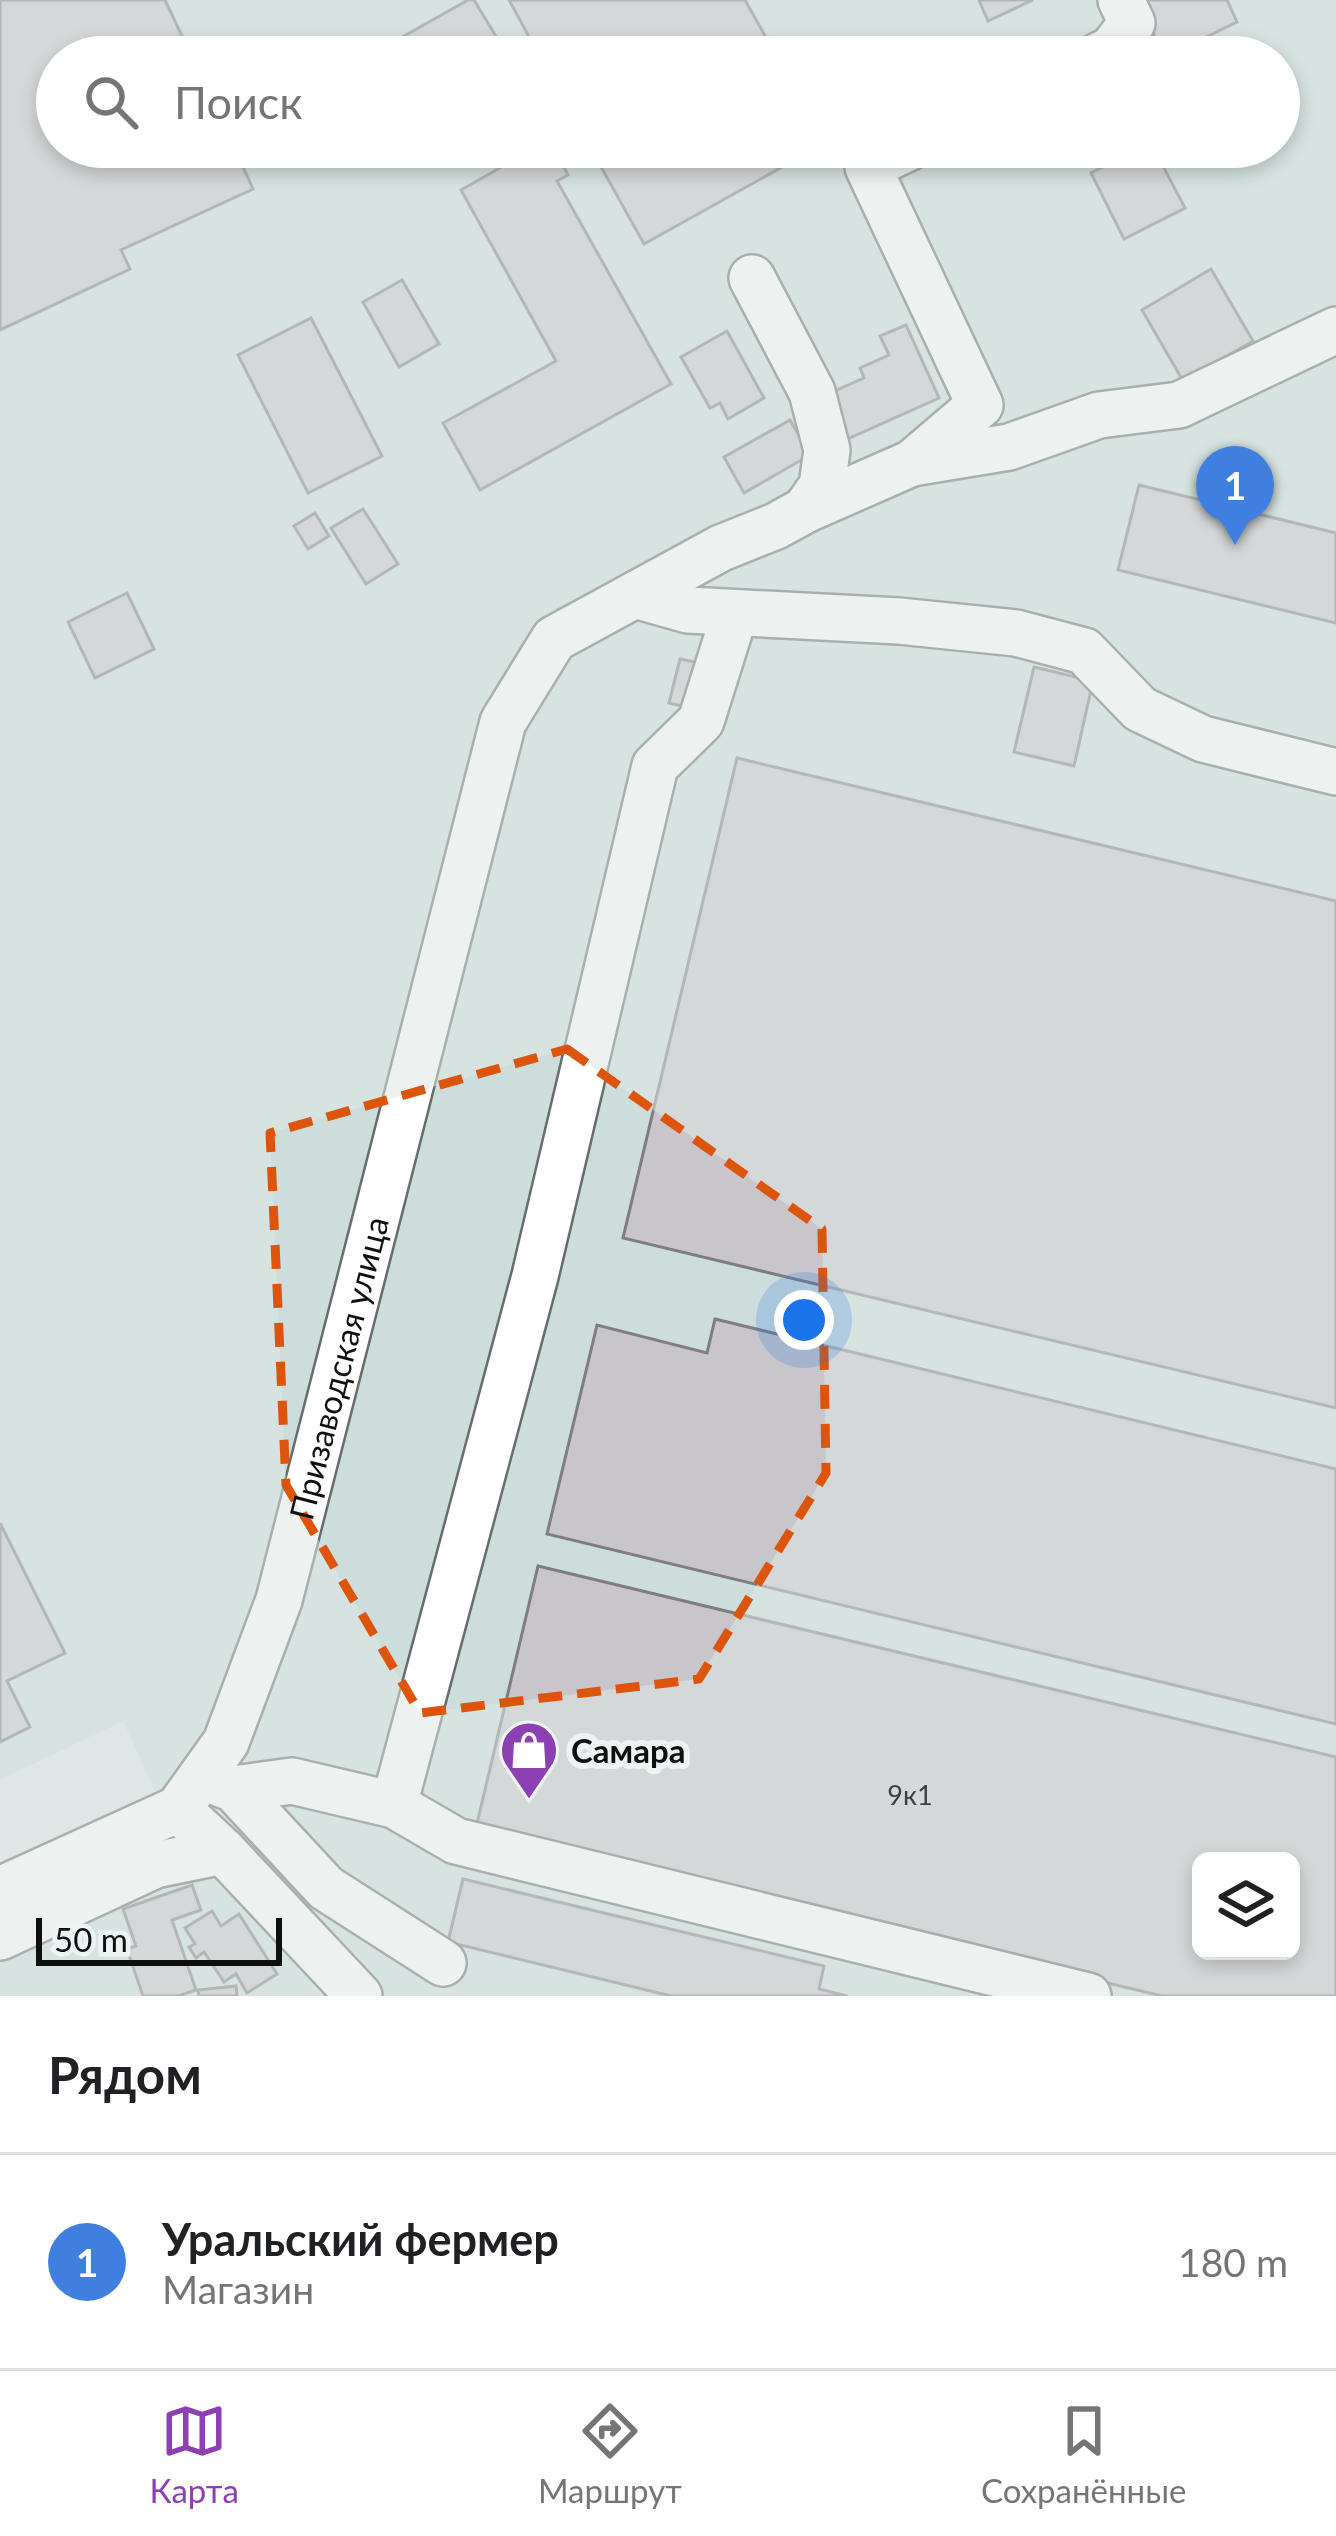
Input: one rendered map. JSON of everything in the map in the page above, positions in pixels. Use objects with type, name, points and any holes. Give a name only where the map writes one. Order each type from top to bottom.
[{"type":"street","points":[[1121,0],[1132,23],[1122,36]]},
{"type":"street","points":[[868,168],[980,405],[912,463]]},
{"type":"street","points":[[752,278],[812,392],[827,450],[822,486],[805,510]]},
{"type":"street","points":[[912,463],[1010,446],[1099,415],[1179,405],[1336,330]]},
{"type":"street","name":"Призаводская улица","points":[[204,1791],[279,1600],[503,722],[554,639],[721,548],[912,463]]},
{"type":"street","points":[[635,595],[688,610],[899,621],[1016,633],[1084,651],[1140,710],[1203,739],[1336,772]]},
{"type":"street","points":[[394,1805],[536,1276],[655,766],[701,721],[735,614]]},
{"type":"street","points":[[0,1890],[204,1791],[292,1781],[394,1805],[456,1841],[1088,1996]]},
{"type":"street","points":[[204,1791],[223,1851],[359,1996]]},
{"type":"street","points":[[204,1791],[326,1888],[443,1963]]},
{"type":"street","points":[[0,1937],[155,1865],[223,1851]]},
{"type":"highlighted area","points":[[567,1049],[822,1229],[826,1473],[699,1679],[420,1713],[286,1485],[270,1133]]},
{"type":"shaded area","points":[[0,0],[1336,0],[1336,1996],[0,1996],[0,1960],[191,1868],[123,1721],[0,1780]]},
{"type":"building","points":[[0,0],[165,0],[182,36],[36,36],[36,168],[244,168],[253,189],[121,250],[130,269],[0,330]]},
{"type":"building","points":[[474,0],[496,36],[404,36]]},
{"type":"building","points":[[509,0],[745,0],[765,36],[529,36]]},
{"type":"building","points":[[979,0],[1033,0],[988,21]]},
{"type":"building","points":[[1137,0],[1227,0],[1237,22],[1208,36],[1155,36]]},
{"type":"building","points":[[500,168],[564,168],[568,175],[557,181],[671,384],[480,490],[443,423],[556,361],[461,190]]},
{"type":"building","points":[[602,168],[780,168],[644,244]]},
{"type":"building","points":[[1101,168],[1164,168],[1185,208],[1124,239],[1091,173]]},
{"type":"building","points":[[1211,269],[1253,341],[1183,381],[1142,310]]},
{"type":"building","points":[[402,280],[439,344],[399,367],[363,302]]},
{"type":"building","points":[[311,318],[382,456],[308,493],[238,355]]},
{"type":"building","points":[[906,325],[939,398],[843,441],[823,396],[864,378],[860,368],[889,355],[880,336]]},
{"type":"building","points":[[727,331],[764,398],[728,419],[720,403],[710,408],[681,357]]},
{"type":"building","points":[[790,420],[810,455],[744,493],[724,457]]},
{"type":"building","points":[[1139,485],[1336,533],[1336,623],[1118,570]]},
{"type":"building","points":[[363,509],[398,564],[366,584],[331,528]]},
{"type":"building","points":[[315,513],[329,536],[308,549],[294,526]]},
{"type":"building","points":[[127,593],[154,649],[95,678],[68,622]]},
{"type":"building","points":[[680,659],[699,663],[687,707],[669,703]]},
{"type":"building","points":[[1034,667],[1093,681],[1074,766],[1014,752]]},
{"type":"building","points":[[737,758],[1336,901],[1336,1408],[623,1238]]},
{"type":"building","points":[[715,1319],[1336,1469],[1336,1724],[547,1534],[597,1325],[707,1353]]},
{"type":"building","points":[[0,1523],[65,1653],[7,1681],[30,1727],[0,1742]]},
{"type":"building","points":[[538,1566],[1336,1757],[1336,1996],[1162,1996],[475,1832]]},
{"type":"building","points":[[463,1879],[824,1966],[819,1989],[847,1996],[671,1996],[448,1942]]},
{"type":"building","points":[[192,1885],[201,1910],[172,1920],[196,1990],[178,1996],[143,1996],[127,1949],[136,1946],[123,1909]]},
{"type":"building","points":[[212,1911],[221,1926],[239,1914],[277,1974],[247,1993],[236,1974],[224,1982],[204,1952],[196,1958],[189,1947],[195,1944],[185,1928]]},
{"type":"building","points":[[236,1986],[237,1996],[199,1996],[198,1990]]},
{"type":"place","name":"Уральский фермер","points":[[1235,545]]},
{"type":"place","name":"Самара","points":[[529,1801]]}]
